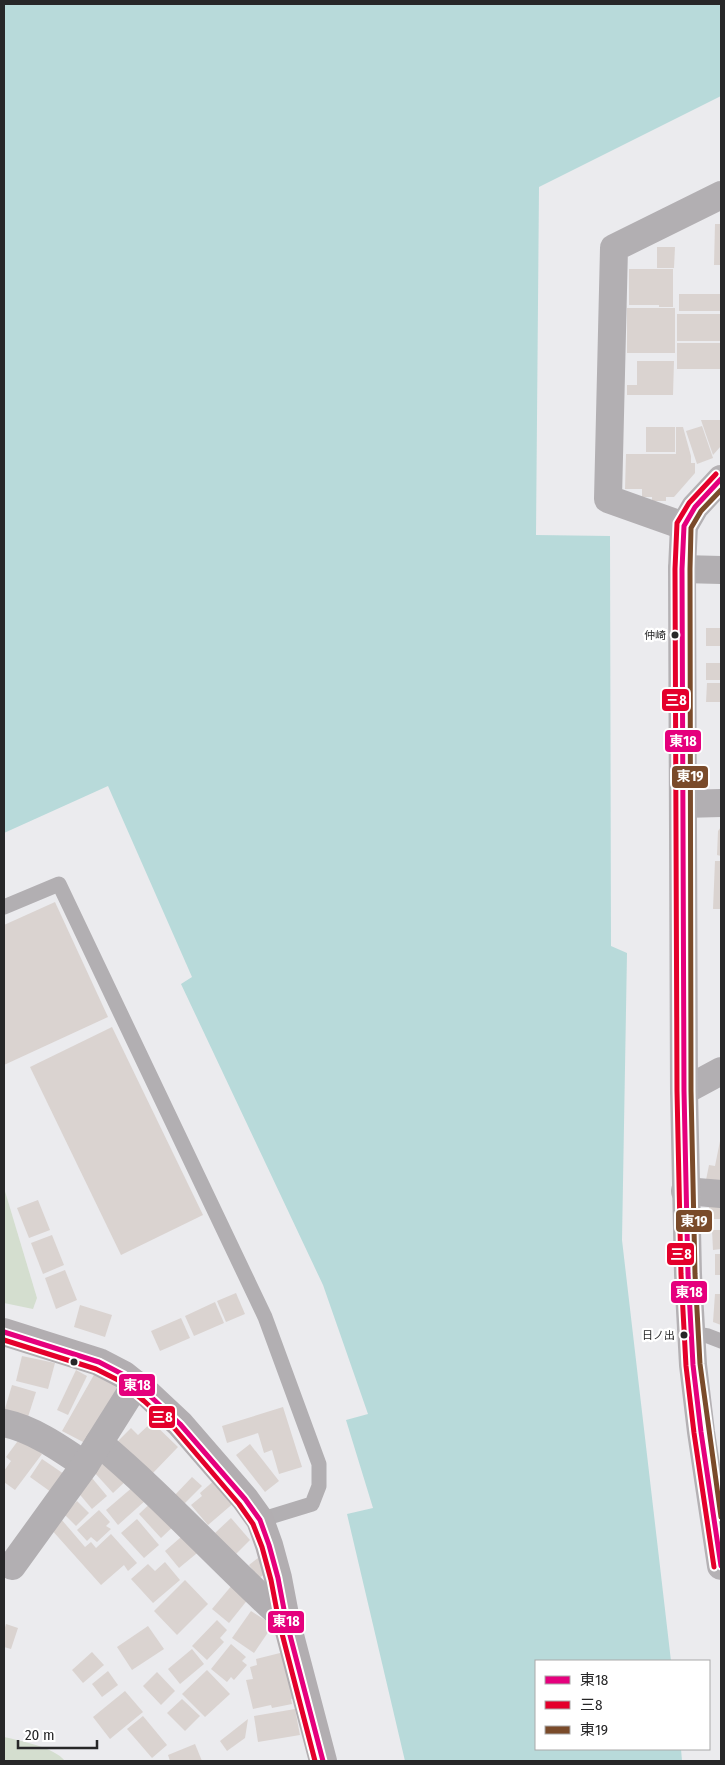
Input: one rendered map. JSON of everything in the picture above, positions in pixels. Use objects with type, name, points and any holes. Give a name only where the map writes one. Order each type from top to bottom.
[{"type":"main road","points":[[721,479],[695,507],[684,526],[682,569],[685,1190],[693,1366],[721,1566]]},
{"type":"street","points":[[684,526],[608,499],[614,248],[721,195]]},
{"type":"street","points":[[682,569],[721,570]]},
{"type":"street","points":[[683,804],[721,803]]},
{"type":"street","points":[[684,1091],[721,1071]]},
{"type":"street","points":[[685,1190],[721,1194]]},
{"type":"street","points":[[4,1332],[99,1362],[136,1384],[180,1424],[222,1471],[260,1520],[276,1570],[286,1620],[323,1761]]},
{"type":"street","points":[[12,1566],[92,1454],[136,1384]]},
{"type":"street","points":[[4,1423],[15,1425],[55,1445],[92,1454],[132,1471],[286,1620]]},
{"type":"lane","points":[[4,907],[59,884],[265,1317],[319,1464],[319,1486],[312,1504],[260,1520]]},
{"type":"lane","points":[[691,1333],[721,1341]]},
{"type":"green space","points":[[4,1188],[37,1298],[33,1309],[4,1303]]},
{"type":"green space","points":[[4,1737],[45,1748],[65,1761],[4,1761]]},
{"type":"water","points":[[4,4],[721,4],[721,96],[539,187],[536,535],[610,536],[611,946],[627,953],[622,1240],[671,1660],[535,1660],[535,1750],[681,1750],[682,1761],[405,1761],[347,1514],[373,1508],[346,1420],[368,1414],[323,1285],[181,984],[192,977],[108,786],[4,833]]},
{"type":"building","points":[[715,224],[721,224],[721,265],[714,265]]},
{"type":"building","points":[[657,247],[675,247],[674,268],[657,268]]},
{"type":"building","points":[[629,269],[673,269],[673,307],[629,305]]},
{"type":"building","points":[[679,294],[721,294],[721,311],[679,311]]},
{"type":"building","points":[[627,308],[675,308],[675,353],[627,353]]},
{"type":"building","points":[[677,314],[721,314],[721,341],[677,341]]},
{"type":"building","points":[[677,343],[721,343],[721,369],[677,369]]},
{"type":"building","points":[[637,361],[674,361],[673,395],[627,395],[627,385],[637,385]]},
{"type":"building","points":[[701,420],[721,420],[721,446],[713,455]]},
{"type":"building","points":[[702,426],[713,458],[697,464],[686,431]]},
{"type":"building","points":[[646,427],[675,427],[675,452],[646,452]]},
{"type":"building","points":[[676,427],[683,427],[691,456],[691,463],[695,463],[695,473],[674,497],[666,497],[666,501],[652,501],[652,497],[642,497],[642,489],[625,489],[626,454],[676,454]]},
{"type":"building","points":[[706,628],[721,628],[721,646],[706,646]]},
{"type":"building","points":[[706,663],[721,663],[721,680],[706,680]]},
{"type":"building","points":[[707,683],[721,683],[721,702],[706,702]]},
{"type":"building","points":[[721,827],[721,856],[717,855],[718,831]]},
{"type":"building","points":[[715,861],[721,861],[721,909],[713,909]]},
{"type":"building","points":[[55,902],[108,1017],[4,1065],[4,925]]},
{"type":"building","points":[[112,1027],[203,1215],[121,1255],[30,1067]]},
{"type":"building","points":[[720,1141],[721,1183],[706,1180],[709,1165],[715,1166]]},
{"type":"building","points":[[721,1197],[721,1219],[709,1219],[709,1198]]},
{"type":"building","points":[[38,1200],[50,1230],[29,1238],[17,1208]]},
{"type":"building","points":[[712,1230],[721,1230],[721,1249],[713,1250]]},
{"type":"building","points":[[52,1235],[64,1265],[43,1274],[31,1243]]},
{"type":"building","points":[[715,1254],[721,1254],[721,1275],[715,1275]]},
{"type":"building","points":[[65,1270],[77,1300],[56,1309],[45,1278]]},
{"type":"building","points":[[236,1293],[245,1314],[226,1322],[217,1301]]},
{"type":"building","points":[[715,1294],[721,1294],[721,1325],[713,1322]]},
{"type":"building","points":[[215,1302],[224,1323],[194,1336],[185,1316]]},
{"type":"building","points":[[80,1305],[112,1315],[105,1337],[74,1327]]},
{"type":"building","points":[[181,1318],[190,1338],[160,1351],[151,1331]]},
{"type":"building","points":[[22,1356],[55,1363],[48,1389],[16,1381]]},
{"type":"building","points":[[76,1370],[87,1376],[68,1415],[57,1410]]},
{"type":"building","points":[[95,1373],[121,1387],[108,1412],[104,1409],[85,1443],[62,1431]]},
{"type":"building","points":[[12,1385],[36,1392],[27,1420],[4,1412]]},
{"type":"building","points":[[283,1407],[302,1467],[279,1474],[272,1450],[264,1453],[258,1433],[227,1443],[222,1426]]},
{"type":"building","points":[[152,1422],[178,1447],[152,1474],[117,1442],[131,1428],[138,1435]]},
{"type":"building","points":[[20,1438],[42,1454],[15,1490],[4,1482],[4,1471],[11,1461],[6,1457]]},
{"type":"building","points":[[250,1444],[279,1481],[265,1492],[236,1455]]},
{"type":"building","points":[[109,1458],[128,1479],[113,1493],[94,1472]]},
{"type":"building","points":[[42,1459],[64,1474],[51,1492],[30,1477]]},
{"type":"building","points":[[192,1477],[202,1486],[182,1506],[173,1497]]},
{"type":"building","points":[[92,1478],[107,1496],[92,1509],[76,1490]]},
{"type":"building","points":[[217,1478],[236,1501],[208,1525],[191,1505],[202,1496],[200,1493]]},
{"type":"building","points":[[134,1486],[146,1500],[118,1525],[106,1510]]},
{"type":"building","points":[[155,1499],[177,1523],[161,1538],[139,1514]]},
{"type":"building","points":[[77,1501],[89,1513],[76,1526],[64,1514]]},
{"type":"building","points":[[99,1510],[110,1522],[106,1526],[111,1529],[97,1542],[91,1537],[87,1541],[77,1530]]},
{"type":"building","points":[[231,1518],[250,1540],[235,1555],[215,1533]]},
{"type":"building","points":[[61,1519],[85,1547],[91,1542],[96,1548],[111,1534],[137,1563],[128,1571],[124,1565],[101,1585],[50,1528]]},
{"type":"building","points":[[137,1519],[159,1545],[144,1558],[121,1533]]},
{"type":"building","points":[[188,1531],[202,1549],[179,1568],[165,1551]]},
{"type":"building","points":[[258,1558],[268,1572],[259,1578],[249,1565]]},
{"type":"building","points":[[165,1562],[180,1580],[153,1603],[131,1579],[148,1564],[155,1571]]},
{"type":"building","points":[[185,1580],[208,1604],[177,1635],[154,1611]]},
{"type":"building","points":[[233,1584],[249,1598],[229,1623],[212,1609]]},
{"type":"building","points":[[251,1611],[273,1625],[254,1653],[232,1638]]},
{"type":"building","points":[[217,1620],[227,1630],[220,1638],[224,1642],[207,1660],[192,1646]]},
{"type":"building","points":[[6,1624],[18,1628],[11,1649],[4,1647]]},
{"type":"building","points":[[148,1626],[164,1649],[132,1670],[117,1647]]},
{"type":"building","points":[[231,1644],[246,1657],[242,1661],[247,1665],[234,1680],[231,1677],[227,1682],[211,1669]]},
{"type":"building","points":[[192,1649],[204,1664],[180,1684],[168,1669]]},
{"type":"building","points":[[288,1651],[299,1697],[291,1699],[292,1704],[272,1708],[271,1705],[253,1709],[246,1680],[253,1679],[250,1667],[257,1665],[256,1659]]},
{"type":"building","points":[[92,1652],[104,1665],[83,1683],[72,1670]]},
{"type":"building","points":[[207,1670],[230,1694],[205,1717],[182,1694]]},
{"type":"building","points":[[108,1671],[118,1685],[102,1697],[92,1684]]},
{"type":"building","points":[[157,1672],[175,1691],[161,1705],[143,1686]]},
{"type":"building","points":[[125,1691],[143,1712],[110,1739],[93,1717]]},
{"type":"building","points":[[182,1699],[200,1716],[185,1731],[167,1713]]},
{"type":"building","points":[[295,1709],[300,1735],[258,1742],[254,1716]]},
{"type":"building","points":[[143,1716],[167,1745],[152,1758],[127,1729]]},
{"type":"building","points":[[248,1719],[245,1738],[227,1751],[220,1741]]},
{"type":"building","points":[[195,1744],[202,1761],[170,1761],[168,1755]]},
{"type":"transit line","name":"三8","points":[[714,1567],[686,1366],[681,1274],[677,1091],[675,569],[677,523],[689,503],[716,474]]},
{"type":"transit line","name":"東18","points":[[721,479],[695,507],[684,526],[682,569],[684,1091],[688,1274],[693,1365],[721,1566]]},
{"type":"transit line","name":"東19","points":[[721,490],[701,511],[691,528],[690,569],[691,1091],[695,1274],[700,1364],[721,1517]]},
{"type":"transit line","name":"東18","points":[[4,1332],[99,1362],[124,1375],[180,1424],[245,1499],[260,1520],[269,1545],[286,1620],[323,1761]]},
{"type":"transit line","name":"三8","points":[[4,1340],[96,1369],[120,1381],[175,1429],[239,1504],[253,1524],[262,1547],[279,1622],[315,1761]]},
{"type":"place","name":"仲崎","points":[[675,635]]},
{"type":"place","name":"日ノ出","points":[[684,1335]]}]
